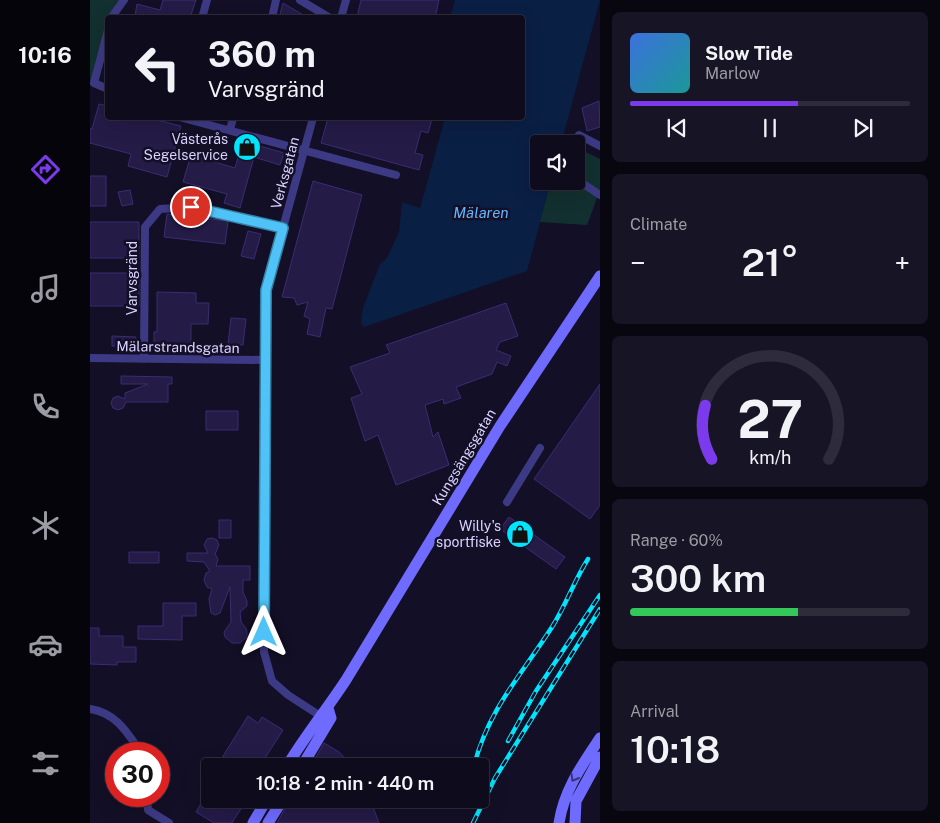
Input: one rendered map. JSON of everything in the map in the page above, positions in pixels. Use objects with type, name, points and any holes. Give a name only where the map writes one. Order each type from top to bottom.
[{"type":"main road","name":"Kungsängsgatan","points":[[301,758],[325,712],[403,590],[500,426],[600,276]]},
{"type":"main road","name":"Kungsängsgatan","points":[[292,758],[308,732],[325,712]]},
{"type":"main road","name":"Kungsängsgatan","points":[[307,758],[332,718],[325,712]]},
{"type":"main road","points":[[559,823],[567,792],[573,778],[600,738]]},
{"type":"main road","points":[[575,823],[576,800],[599,759]]},
{"type":"main road","points":[[253,823],[262,808]]},
{"type":"main road","points":[[268,823],[277,808]]},
{"type":"street","points":[[113,15],[124,0]]},
{"type":"street","points":[[203,15],[207,0]]},
{"type":"street","points":[[273,15],[276,0]]},
{"type":"street","points":[[300,0],[325,15]]},
{"type":"street","points":[[342,15],[346,0]]},
{"type":"street","points":[[105,41],[94,83],[105,88]]},
{"type":"street","points":[[191,120],[396,175]]},
{"type":"street","points":[[230,130],[232,120]]},
{"type":"street","name":"Verksgatan","points":[[312,120],[266,290],[264,652],[272,681],[288,695],[325,712]]},
{"type":"street","points":[[585,137],[600,146]]},
{"type":"street","points":[[585,185],[600,195]]},
{"type":"street","name":"Varvsgränd","points":[[144,358],[145,227],[160,209],[191,207],[283,228]]},
{"type":"street","name":"Mälarstrandsgatan","points":[[90,358],[266,360]]},
{"type":"street","points":[[507,502],[540,448]]},
{"type":"street","points":[[90,709],[111,716],[118,721],[133,742]]},
{"type":"street","points":[[148,807],[148,810],[169,823]]},
{"type":"green space","points":[[90,0],[120,0],[110,15],[105,15],[105,29],[90,84]]},
{"type":"green space","points":[[585,152],[600,159],[600,190],[587,225],[539,222],[548,190],[585,190]]},
{"type":"water","name":"Mälaren","points":[[455,0],[600,0],[563,135],[530,135],[530,190],[549,190],[527,271],[364,327],[361,323],[363,308],[380,264],[387,258],[399,232],[402,202],[420,208],[444,120],[525,120],[525,15],[451,15]]},
{"type":"building","points":[[163,0],[196,0],[191,15],[135,15],[137,4],[160,10]]},
{"type":"building","points":[[361,0],[439,0],[436,15],[357,15]]},
{"type":"building","points":[[283,3],[303,15],[280,15]]},
{"type":"building","points":[[599,101],[600,127],[587,131],[582,108]]},
{"type":"building","points":[[99,104],[105,105],[105,120],[157,120],[181,126],[167,177],[128,166],[131,154],[90,143],[90,128],[92,129]]},
{"type":"building","points":[[327,120],[432,120],[428,133],[421,131],[415,153],[423,155],[419,170],[321,143]]},
{"type":"building","points":[[243,141],[284,153],[280,165],[254,157],[240,208],[224,203],[227,194],[183,182],[191,155],[235,168]]},
{"type":"building","points":[[90,176],[106,176],[106,206],[90,206]]},
{"type":"building","points":[[313,181],[362,195],[332,309],[326,308],[320,337],[307,334],[310,319],[304,316],[308,302],[297,305],[294,298],[282,297]]},
{"type":"building","points":[[130,190],[133,204],[122,206],[118,192]]},
{"type":"building","points":[[167,214],[228,221],[225,244],[164,237]]},
{"type":"building","points":[[90,222],[139,222],[139,258],[90,258]]},
{"type":"building","points":[[248,231],[261,234],[254,259],[241,256]]},
{"type":"building","points":[[90,273],[139,273],[139,306],[90,306]]},
{"type":"building","points":[[157,292],[196,293],[196,303],[209,303],[208,324],[191,324],[191,346],[154,346],[154,332],[157,332]]},
{"type":"building","points":[[506,303],[518,336],[500,342],[496,350],[511,356],[507,366],[497,362],[492,374],[456,387],[461,398],[444,404],[443,399],[425,405],[433,437],[438,432],[449,465],[396,485],[378,435],[365,441],[351,398],[362,394],[350,367],[390,353],[386,345]]},
{"type":"building","points":[[231,318],[246,319],[243,345],[228,344]]},
{"type":"building","points":[[112,336],[136,337],[135,346],[112,346]]},
{"type":"building","points":[[121,376],[172,377],[172,384],[168,384],[168,402],[126,402],[123,408],[118,410],[113,408],[111,403],[113,398],[118,396],[125,399],[125,393],[148,384],[121,384]]},
{"type":"building","points":[[600,384],[600,505],[590,519],[534,479]]},
{"type":"building","points":[[206,411],[238,411],[238,430],[206,430]]},
{"type":"building","points":[[509,517],[565,557],[556,569],[500,529]]},
{"type":"building","points":[[219,520],[231,520],[231,538],[219,538]]},
{"type":"building","points":[[207,539],[217,540],[219,545],[215,554],[218,559],[216,566],[250,566],[250,580],[243,580],[243,592],[247,606],[240,612],[241,622],[246,628],[247,637],[240,643],[232,643],[225,637],[224,632],[231,622],[230,587],[220,613],[215,615],[211,613],[209,599],[212,589],[207,587],[204,580],[206,573],[210,571],[204,562],[187,561],[187,553],[208,553],[204,545]]},
{"type":"building","points":[[129,552],[159,552],[159,563],[129,563]]},
{"type":"building","points":[[163,603],[196,603],[196,616],[182,616],[182,640],[138,639],[138,626],[163,626]]},
{"type":"building","points":[[90,628],[99,628],[99,636],[123,636],[123,647],[136,647],[136,662],[117,662],[117,665],[90,664]]},
{"type":"building","points":[[248,716],[258,723],[262,717],[283,730],[265,758],[222,758]]},
{"type":"building","points":[[324,743],[339,752],[345,758],[316,758]]},
{"type":"building","points":[[201,804],[201,808],[241,808],[232,823],[214,823],[196,812]]},
{"type":"building","points":[[285,808],[373,808],[379,823],[277,823]]},
{"type":"railway","points":[[476,758],[488,727],[497,710],[552,627],[588,559]]},
{"type":"railway","points":[[508,741],[536,691],[600,595]]},
{"type":"railway","points":[[473,823],[495,778],[600,609]]},
{"type":"place","name":"Västerås Segelservice","points":[[247,147]]},
{"type":"place","name":"Willy's sportfiske","points":[[520,534]]},
{"type":"route","points":[[191,207],[283,228],[266,290],[267,395],[264,632]]}]
